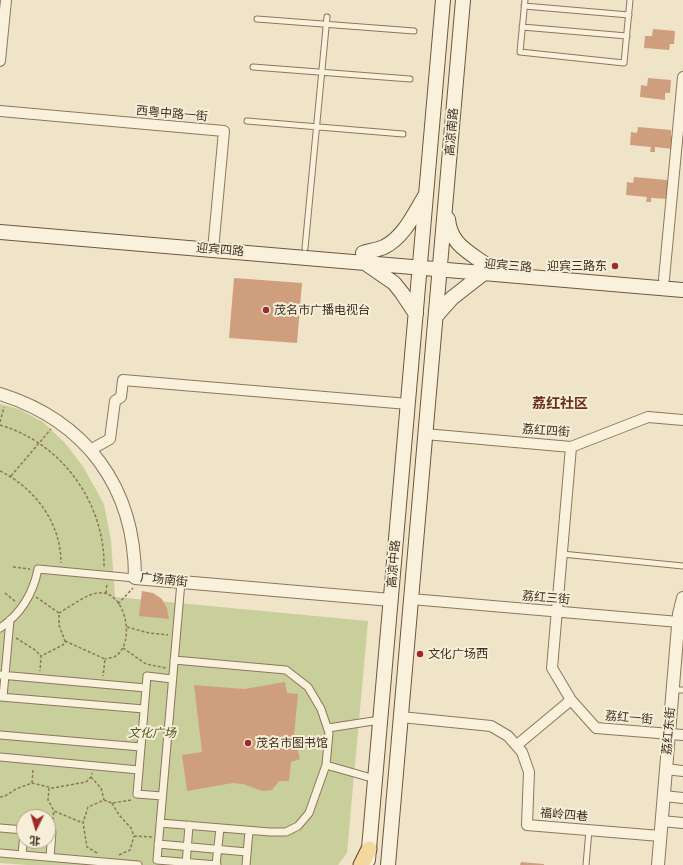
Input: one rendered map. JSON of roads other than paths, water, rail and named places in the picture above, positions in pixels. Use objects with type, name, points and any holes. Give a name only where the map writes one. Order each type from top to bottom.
[{"type":"main road","name":"高凉南路","points":[[430,263],[426,194],[443,0]]},
{"type":"main road","name":"高凉南路","points":[[430,263],[446,197],[463,0]]},
{"type":"main road","points":[[432,131],[452,133]]},
{"type":"main road","points":[[416,314],[394,284],[364,258],[393,241],[404,231],[426,194]]},
{"type":"main road","points":[[436,316],[452,298],[485,268],[464,249],[449,229],[446,197]]},
{"type":"main road","name":"迎宾四路","points":[[0,223],[214,245],[430,263]]},
{"type":"main road","name":"迎宾四路","points":[[0,232],[214,245],[305,248],[364,258]]},
{"type":"main road","name":"迎宾三路","points":[[430,263],[683,290]]},
{"type":"main road","name":"高凉中路","points":[[368,865],[416,314],[430,263]]},
{"type":"main road","name":"高凉中路","points":[[389,863],[436,316],[430,263]]},
{"type":"main road","name":"迎宾三路","points":[[485,268],[683,281]]},
{"type":"main road","points":[[410,377],[430,379]]},
{"type":"main road","points":[[374,797],[394,799]]},
{"type":"main road","points":[[361,865],[369,849]]},
{"type":"street","points":[[0,55],[4,4]]},
{"type":"street","points":[[664,279],[683,77]]},
{"type":"street","name":"西粤中路一街","points":[[0,111],[224,131],[214,245]]},
{"type":"street","points":[[90,450],[110,439],[115,401],[121,397],[122,380],[408,404]]},
{"type":"street","name":"广场南街","points":[[3,395],[28,404],[58,421],[80,438],[90,450],[116,488],[127,517],[134,547],[135,578],[391,600]]},
{"type":"street","name":"荔红四街","points":[[425,434],[571,447],[648,417],[683,420]]},
{"type":"street","points":[[517,746],[572,700],[552,668],[571,447]]},
{"type":"street","points":[[0,628],[22,608],[31,593],[38,569],[135,578]]},
{"type":"street","points":[[181,582],[157,860],[186,864],[216,865],[220,828]]},
{"type":"street","name":"荔红东街","points":[[661,865],[661,821],[669,734],[678,690],[680,644],[679,622],[683,598]]},
{"type":"street","name":"荔红三街","points":[[411,599],[679,622]]},
{"type":"street","points":[[10,620],[3,675],[2,697],[144,709]]},
{"type":"street","points":[[160,823],[270,832],[286,832],[298,826],[309,813],[326,765],[329,734],[321,710],[308,687],[286,670],[174,660]]},
{"type":"street","points":[[3,675],[146,688]]},
{"type":"street","points":[[162,796],[137,794],[144,709],[147,676],[172,679]]},
{"type":"street","name":"荔红一街","points":[[572,700],[596,728],[683,735]]},
{"type":"street","name":"福岭四巷","points":[[401,717],[491,726],[508,736],[522,752],[529,772],[527,825],[660,836]]},
{"type":"street","points":[[328,728],[380,720]]},
{"type":"street","points":[[0,735],[141,747]]},
{"type":"street","points":[[0,757],[139,770]]},
{"type":"street","points":[[326,765],[375,779]]},
{"type":"street","points":[[666,769],[683,771]]},
{"type":"street","points":[[664,796],[683,798]]},
{"type":"street","points":[[661,821],[683,823]]},
{"type":"street","points":[[186,864],[189,825]]},
{"type":"street","points":[[0,828],[16,830]]},
{"type":"street","points":[[246,865],[249,831]]},
{"type":"street","points":[[158,840],[187,846],[247,852]]},
{"type":"street","points":[[22,849],[22,855]]},
{"type":"street","points":[[50,849],[50,857]]},
{"type":"street","points":[[0,853],[138,865]]},
{"type":"lane","points":[[629,15],[525,3],[520,52],[624,62],[627,36],[629,15],[630,0]]},
{"type":"lane","points":[[305,248],[327,17]]},
{"type":"lane","points":[[257,19],[414,32]]},
{"type":"lane","points":[[522,27],[627,36]]},
{"type":"lane","points":[[253,67],[410,79]]},
{"type":"lane","points":[[247,121],[403,134]]},
{"type":"lane","points":[[562,554],[683,566]]},
{"type":"lane","points":[[586,865],[589,830]]},
{"type":"place","name":"迎宾三路东","points":[[615,266]]},
{"type":"place","name":"茂名市广播电视台","points":[[266,310]]},
{"type":"place","name":"文化广场西","points":[[420,654]]},
{"type":"place","name":"茂名市图书馆","points":[[248,743]]},
{"type":"district","name":"荔红社区","points":[[560,404]]},
{"type":"park label","name":"文化广场","points":[[152,733]]}]
